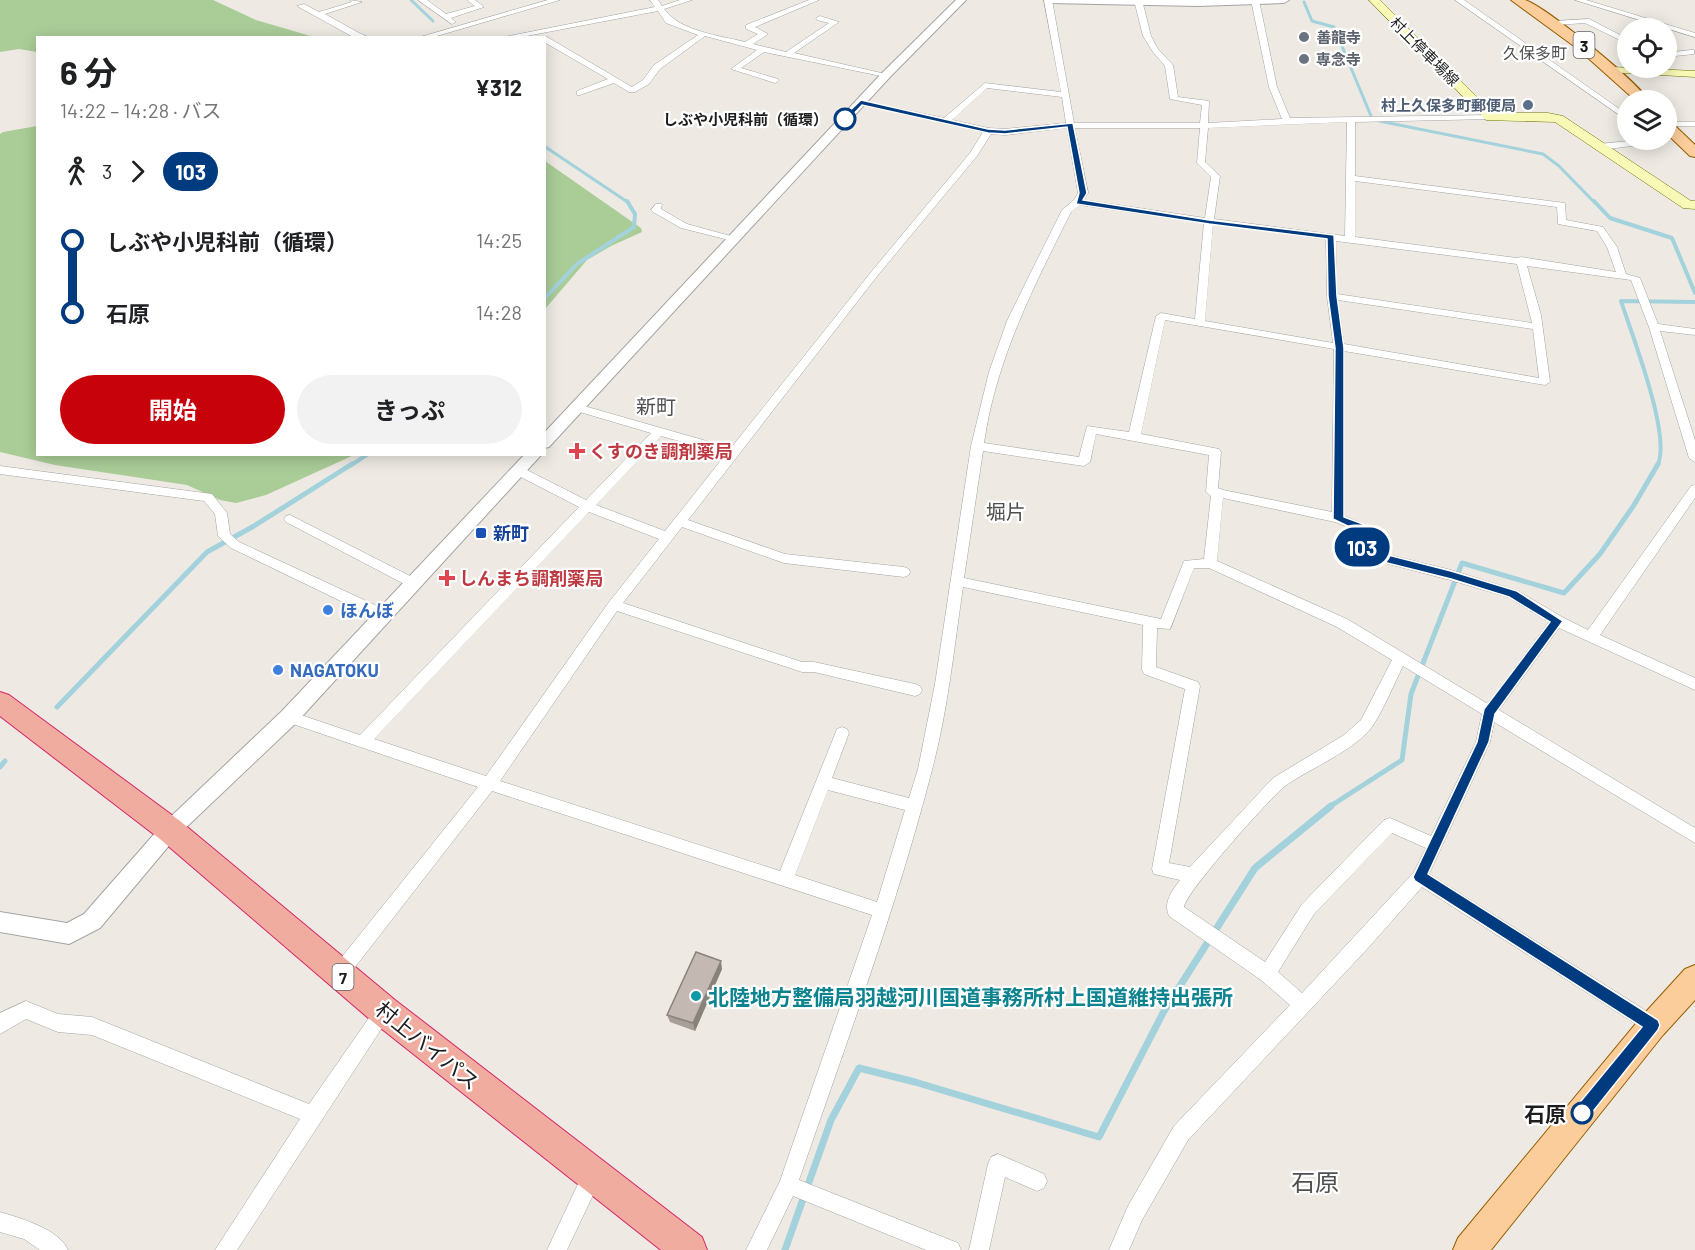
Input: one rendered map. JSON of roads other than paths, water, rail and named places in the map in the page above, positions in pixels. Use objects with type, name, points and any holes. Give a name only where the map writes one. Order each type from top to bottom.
[{"type":"highway","name":"村上バイパス","points":[[0,702],[170,830],[384,1011],[689,1250]]},
{"type":"main road","name":"村上停車場線","points":[[1374,0],[1490,117]]},
{"type":"main road","name":"3","points":[[1517,0],[1555,23],[1612,70],[1632,90]]},
{"type":"main road","points":[[1612,70],[1695,74]]},
{"type":"main road","points":[[1490,117],[1559,119],[1688,205],[1695,205]]},
{"type":"main road","points":[[1677,136],[1695,153]]},
{"type":"main road","points":[[1470,1250],[1653,1025],[1695,979]]},
{"type":"street","points":[[422,0],[458,27]]},
{"type":"street","points":[[445,17],[480,7],[471,0]]},
{"type":"street","points":[[518,0],[527,7]]},
{"type":"street","points":[[427,36],[556,0]]},
{"type":"street","points":[[654,0],[669,21],[704,34],[886,75]]},
{"type":"street","points":[[512,36],[661,8],[688,0]]},
{"type":"street","points":[[747,45],[764,34],[749,27],[816,0]]},
{"type":"street","points":[[546,441],[886,75],[961,0]]},
{"type":"street","points":[[756,1250],[788,1185],[882,911],[927,758],[958,580],[977,446],[994,372],[1012,321],[1067,210],[1078,202],[1083,193],[1048,0],[1139,2],[1284,0]]},
{"type":"street","points":[[1459,0],[1617,111]]},
{"type":"street","points":[[1579,0],[1695,35]]},
{"type":"street","points":[[319,14],[356,1],[370,1]]},
{"type":"street","points":[[1255,1],[1273,87],[1287,121]]},
{"type":"street","points":[[1139,2],[1146,36],[1155,52],[1169,65],[1174,99],[1206,104],[1201,163],[1216,176],[1209,222],[1200,322]]},
{"type":"street","points":[[301,6],[360,36]]},
{"type":"street","points":[[788,54],[835,22],[820,18]]},
{"type":"street","points":[[1555,23],[1586,21],[1617,36]]},
{"type":"street","points":[[532,32],[539,36]]},
{"type":"street","points":[[546,40],[632,90],[646,82],[657,68],[704,34]]},
{"type":"street","points":[[763,49],[735,69],[775,81]]},
{"type":"street","points":[[1677,54],[1691,52]]},
{"type":"street","points":[[580,93],[613,80]]},
{"type":"street","points":[[946,121],[985,85],[1064,94]]},
{"type":"street","points":[[861,102],[988,131],[1005,132],[1070,125],[1205,126],[1287,121],[1490,117]]},
{"type":"street","points":[[1350,239],[1351,120]]},
{"type":"street","points":[[1677,126],[1695,124]]},
{"type":"street","points":[[339,974],[489,784],[614,605],[733,452],[974,154],[988,131]]},
{"type":"street","points":[[1600,147],[1617,145]]},
{"type":"street","points":[[1351,178],[1562,205],[1562,222],[1600,229],[1612,247],[1622,276]]},
{"type":"street","points":[[1078,202],[1209,222],[1521,260],[1635,278],[1654,327],[1695,458]]},
{"type":"street","points":[[659,206],[656,210],[684,226],[733,238]]},
{"type":"street","points":[[1331,237],[1332,296],[1339,348],[1338,519]]},
{"type":"street","points":[[1134,438],[1161,316],[1545,382],[1537,327],[1521,260]]},
{"type":"street","points":[[1332,296],[1537,327]]},
{"type":"street","points":[[1654,327],[1695,332]]},
{"type":"street","points":[[577,408],[733,452]]},
{"type":"street","points":[[977,446],[1084,462],[1091,429],[1215,452],[1212,492],[1338,519],[1359,527],[1363,553],[1451,575],[1513,594],[1557,621],[1695,684]]},
{"type":"street","points":[[362,742],[660,430]]},
{"type":"street","points":[[0,922],[69,934],[92,921],[170,830],[289,717],[532,456]]},
{"type":"street","points":[[0,470],[208,496],[222,513],[224,536],[236,544],[383,615]]},
{"type":"street","points":[[519,471],[587,506],[667,537]]},
{"type":"street","points":[[1592,635],[1695,489]]},
{"type":"street","points":[[1210,563],[1218,492]]},
{"type":"street","points":[[290,519],[413,584]]},
{"type":"street","points":[[679,521],[784,558],[904,572]]},
{"type":"street","points":[[958,580],[1164,625],[1189,564],[1210,563],[1342,623],[1695,836]]},
{"type":"street","points":[[614,605],[802,667],[814,667],[915,690]]},
{"type":"street","points":[[1119,1250],[1135,1213],[1181,1133],[1420,877],[1433,844],[1483,742],[1489,713],[1557,621]]},
{"type":"street","points":[[1150,622],[1149,670],[1193,686],[1160,869],[1193,875]]},
{"type":"street","points":[[1302,1004],[1267,974],[1175,910],[1176,899],[1193,875],[1278,783],[1348,739],[1366,724],[1400,658]]},
{"type":"street","points":[[289,717],[882,911]]},
{"type":"street","points":[[785,880],[842,733]]},
{"type":"street","points":[[823,782],[913,806]]},
{"type":"street","points":[[1267,974],[1308,909],[1390,825],[1433,844]]},
{"type":"street","points":[[1420,877],[1653,1025]]},
{"type":"street","points":[[0,1025],[5,1020],[26,1010],[58,1023],[92,1026],[313,1115]]},
{"type":"street","points":[[225,1250],[384,1011]]},
{"type":"street","points":[[979,1250],[998,1164],[1036,1181]]},
{"type":"street","points":[[557,1250],[592,1176]]},
{"type":"street","points":[[788,1185],[951,1250]]},
{"type":"street","points":[[0,1222],[29,1231],[58,1250]]},
{"type":"waterway","points":[[411,0],[433,21]]},
{"type":"waterway","points":[[1304,2],[1312,21],[1334,27],[1371,116]]},
{"type":"waterway","points":[[1379,121],[1543,154],[1559,166],[1595,203]]},
{"type":"waterway","points":[[546,147],[628,202]]},
{"type":"waterway","points":[[1594,201],[1610,218],[1672,238],[1695,293]]},
{"type":"waterway","points":[[546,297],[577,264],[634,227],[635,214],[628,202]]},
{"type":"waterway","points":[[1657,466],[1660,433],[1655,410],[1621,301],[1695,302]]},
{"type":"waterway","points":[[350,466],[365,456]]},
{"type":"waterway","points":[[57,707],[207,552],[254,526],[352,464]]},
{"type":"waterway","points":[[1329,807],[1402,760],[1411,694],[1462,563],[1564,593],[1600,554],[1634,505],[1657,466]]},
{"type":"waterway","points":[[0,767],[5,761]]},
{"type":"waterway","points":[[785,1250],[831,1120],[859,1068],[915,1082],[1099,1137],[1164,1011],[1255,868],[1331,806]]},
{"type":"place","name":"善龍寺","points":[[1304,37]]},
{"type":"place","name":"専念寺","points":[[1304,59]]},
{"type":"place","name":"村上久保多町郵便局","points":[[1528,105]]},
{"type":"place","name":"しぶや小児科前（循環）","points":[[845,119]]},
{"type":"place","name":"くすのき調剤薬局","points":[[577,451]]},
{"type":"place","name":"新町","points":[[481,533]]},
{"type":"place","name":"しんまち調剤薬局","points":[[447,578]]},
{"type":"place","name":"ほんぼ","points":[[328,610]]},
{"type":"place","name":"NAGATOKU","points":[[278,670]]},
{"type":"place","name":"北陸地方整備局羽越河川国道事務所村上国道維持出張所","points":[[696,996]]},
{"type":"place","name":"石原","points":[[1582,1113]]},
{"type":"district","name":"久保多町","points":[[1535,52]]},
{"type":"district","name":"新町","points":[[656,406]]},
{"type":"district","name":"堀片","points":[[1006,511]]},
{"type":"district","name":"石原","points":[[1315,1181]]}]
